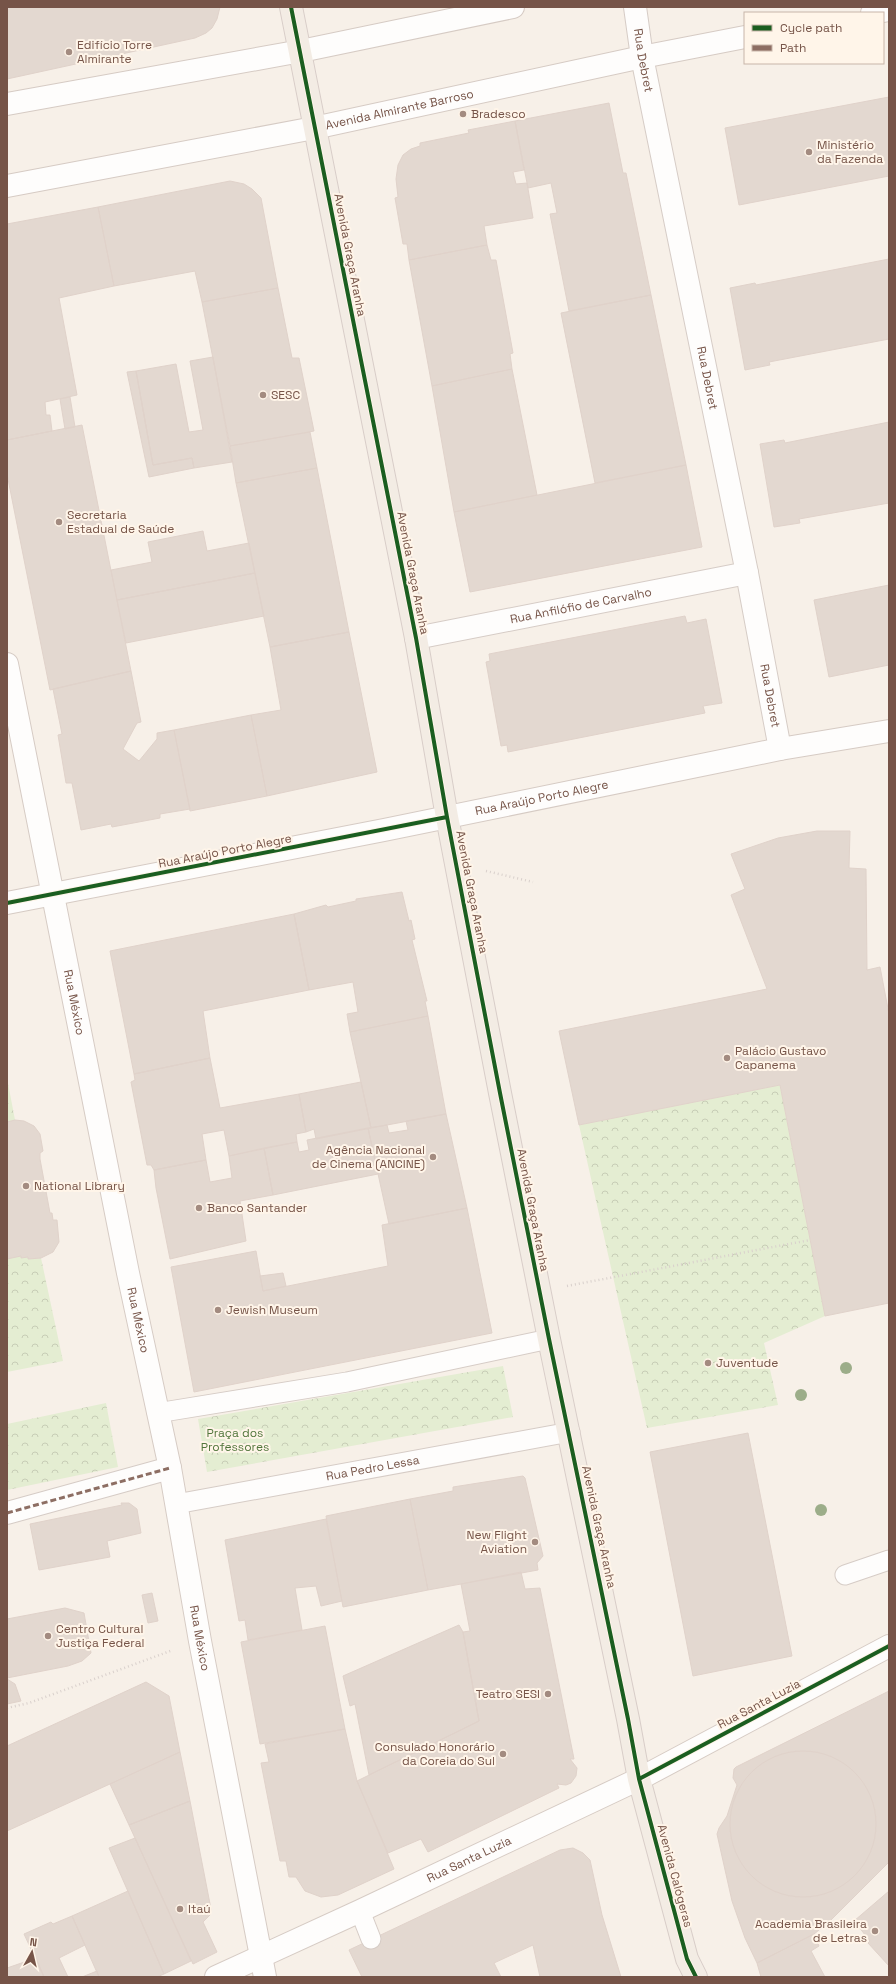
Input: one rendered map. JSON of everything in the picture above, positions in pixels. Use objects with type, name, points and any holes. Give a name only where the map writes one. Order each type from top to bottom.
[{"type":"main road","name":"Avenida Graça Aranha","points":[[291,7],[301,51],[314,128],[416,638],[456,865],[539,1291],[570,1432],[639,1779]]},
{"type":"main road","name":"Avenida Calógeras","points":[[639,1779],[687,1959],[696,1977]]},
{"type":"street","points":[[7,104],[301,51],[513,7]]},
{"type":"street","name":"Rua Debret","points":[[634,7],[642,57],[747,574],[780,749]]},
{"type":"street","points":[[878,12],[889,10]]},
{"type":"street","name":"Avenida Almirante Barroso","points":[[7,186],[314,128],[642,57],[744,37]]},
{"type":"street","name":"Rua Anfilófio de Carvalho","points":[[416,638],[747,574]]},
{"type":"street","name":"Rua México","points":[[7,664],[157,1413],[170,1468],[263,1967]]},
{"type":"street","name":"Rua Araújo Porto Alegre","points":[[7,903],[447,817],[780,749],[889,731]]},
{"type":"street","points":[[7,1513],[170,1468]]},
{"type":"street","name":"Rua Santa Luzia","points":[[216,1977],[263,1967],[360,1912],[639,1779],[889,1646]]},
{"type":"lane","points":[[157,1413],[347,1382],[549,1339]]},
{"type":"lane","name":"Rua Pedro Lessa","points":[[176,1504],[570,1432]]},
{"type":"lane","points":[[845,1576],[889,1560]]},
{"type":"lane","points":[[360,1912],[371,1939]]},
{"type":"path","points":[[456,865],[532,882]]},
{"type":"path","points":[[539,1291],[810,1240]]},
{"type":"path","points":[[7,1708],[29,1703],[148,1658]]},
{"type":"green space","points":[[7,1078],[15,1120],[7,1122]]},
{"type":"green space","points":[[780,1085],[825,1316],[764,1343],[778,1405],[647,1428],[579,1125]]},
{"type":"green space","points":[[21,1256],[22,1258],[28,1257],[28,1259],[41,1258],[63,1361],[7,1372],[7,1259]]},
{"type":"green space","name":"Praça dos Professores","points":[[503,1366],[513,1417],[207,1472],[198,1419]]},
{"type":"green space","points":[[106,1403],[118,1467],[7,1490],[7,1424]]},
{"type":"building","name":"Edifício Torre Almirante","points":[[7,7],[220,7],[217,19],[212,28],[206,33],[195,38],[7,79]]},
{"type":"building","name":"Ministério da Fazenda","points":[[889,97],[889,176],[739,205],[725,128]]},
{"type":"building","points":[[609,103],[623,173],[626,173],[651,295],[569,311],[550,214],[557,213],[551,183],[528,188],[515,121]]},
{"type":"building","points":[[515,121],[524,170],[513,172],[516,184],[527,183],[533,218],[484,226],[487,245],[409,260],[407,244],[403,244],[395,198],[398,197],[396,179],[398,165],[403,155],[411,149],[420,146],[420,143],[469,133],[468,130]]},
{"type":"building","points":[[230,181],[244,184],[252,189],[261,198],[278,288],[202,302],[195,271],[114,286],[98,207]]},
{"type":"building","points":[[98,207],[114,286],[59,298],[77,395],[45,402],[46,415],[50,415],[52,431],[7,440],[7,224]]},
{"type":"building","points":[[487,245],[491,260],[496,260],[513,353],[510,354],[512,369],[432,386],[409,260]]},
{"type":"building","points":[[889,259],[889,339],[769,362],[770,365],[745,370],[730,288],[755,283],[756,285]]},
{"type":"building","name":"SESC","points":[[278,288],[292,358],[299,358],[314,431],[230,446],[202,302]]},
{"type":"building","points":[[651,295],[686,465],[595,483],[561,313]]},
{"type":"building","points":[[213,357],[232,462],[194,468],[192,458],[153,465],[136,371],[176,364],[189,432],[203,430],[190,361]]},
{"type":"building","points":[[512,369],[537,495],[454,512],[432,386]]},
{"type":"building","points":[[136,371],[153,465],[192,458],[194,468],[149,477],[127,372]]},
{"type":"building","points":[[70,397],[75,427],[65,429],[60,399]]},
{"type":"building","points":[[889,422],[889,503],[799,519],[800,523],[774,527],[760,444],[784,440],[785,443]]},
{"type":"building","name":"Secretaria Estadual de Saúde","points":[[82,425],[131,671],[50,690],[7,474],[7,440]]},
{"type":"building","points":[[310,432],[317,468],[236,483],[230,446]]},
{"type":"building","points":[[686,465],[702,547],[470,592],[454,512]]},
{"type":"building","points":[[317,468],[349,632],[270,647],[236,483]]},
{"type":"building","points":[[203,531],[207,551],[249,543],[255,573],[117,600],[111,570],[152,562],[148,542]]},
{"type":"building","points":[[255,573],[264,616],[126,643],[117,600]]},
{"type":"building","points":[[889,585],[889,665],[829,677],[814,600]]},
{"type":"building","points":[[685,616],[687,623],[706,619],[722,703],[703,706],[705,713],[508,752],[507,745],[501,746],[486,662],[490,661],[489,654]]},
{"type":"building","points":[[349,632],[377,772],[267,796],[251,715],[281,710],[270,647]]},
{"type":"building","points":[[131,671],[141,722],[137,723],[123,749],[139,761],[157,739],[157,733],[174,730],[190,809],[160,814],[160,818],[112,827],[111,824],[81,830],[72,783],[66,783],[58,735],[62,734],[53,689]]},
{"type":"building","points":[[251,715],[267,796],[190,811],[174,730]]},
{"type":"building","name":"Palácio Gustavo Capanema","points":[[817,831],[850,831],[849,868],[866,869],[867,970],[880,967],[889,1014],[889,1303],[825,1316],[780,1085],[579,1125],[559,1031],[767,989],[731,895],[745,889],[731,854],[778,838]]},
{"type":"building","points":[[402,892],[409,921],[411,920],[415,939],[412,940],[427,1001],[425,1001],[428,1016],[350,1032],[347,1014],[358,1012],[353,982],[309,990],[294,914],[326,905],[328,907],[356,901],[356,899]]},
{"type":"building","points":[[294,914],[309,990],[203,1011],[210,1058],[134,1074],[110,951]]},
{"type":"building","points":[[428,1016],[446,1114],[371,1128],[350,1032]]},
{"type":"building","points":[[210,1058],[220,1108],[299,1094],[306,1132],[296,1134],[297,1142],[229,1156],[224,1130],[202,1134],[206,1160],[154,1170],[151,1165],[147,1165],[131,1082],[135,1080],[134,1074]]},
{"type":"building","points":[[361,1082],[371,1128],[316,1139],[314,1129],[306,1132],[299,1094]]},
{"type":"building","points":[[446,1114],[467,1208],[389,1224],[368,1128],[387,1125],[389,1133],[408,1130],[406,1121]]},
{"type":"building","name":"National Library","points":[[15,1120],[24,1121],[34,1126],[40,1134],[43,1151],[40,1153],[40,1159],[50,1213],[52,1213],[53,1220],[57,1220],[59,1242],[53,1252],[41,1258],[28,1259],[28,1257],[21,1258],[21,1256],[7,1259],[7,1122]]},
{"type":"building","points":[[368,1128],[378,1174],[273,1195],[264,1148],[297,1142],[299,1152],[309,1150],[307,1140]]},
{"type":"building","points":[[264,1148],[273,1195],[240,1201],[246,1241],[170,1259],[156,1188],[154,1170],[206,1160],[210,1182],[232,1178],[229,1156]]},
{"type":"building","points":[[467,1208],[492,1333],[194,1392],[171,1267],[256,1251],[263,1291],[388,1266],[382,1225]]},
{"type":"building","points":[[283,1273],[286,1286],[263,1291],[260,1276]]},
{"type":"building","points":[[748,1433],[792,1656],[693,1676],[650,1452]]},
{"type":"building","points":[[523,1476],[525,1478],[543,1556],[537,1563],[538,1570],[428,1590],[410,1499],[453,1491],[453,1487]]},
{"type":"building","points":[[410,1499],[428,1590],[343,1607],[326,1516]]},
{"type":"building","points":[[121,1503],[129,1503],[137,1509],[141,1533],[107,1541],[110,1557],[39,1570],[30,1524],[122,1505]]},
{"type":"building","points":[[326,1519],[342,1601],[321,1606],[316,1586],[295,1588],[302,1630],[248,1640],[245,1620],[239,1621],[225,1540]]},
{"type":"building","points":[[521,1572],[525,1589],[540,1588],[574,1759],[570,1759],[577,1768],[576,1776],[571,1783],[566,1785],[557,1784],[559,1788],[428,1852],[421,1839],[388,1853],[357,1781],[479,1721],[463,1632],[470,1631],[461,1584]]},
{"type":"building","points":[[152,1593],[158,1621],[148,1623],[142,1595]]},
{"type":"building","name":"Centro Cultural Justiça Federal","points":[[65,1608],[84,1613],[91,1653],[82,1661],[68,1666],[7,1678],[7,1619]]},
{"type":"building","points":[[459,1625],[463,1632],[479,1721],[369,1775],[355,1704],[350,1706],[343,1676]]},
{"type":"building","points":[[325,1626],[345,1729],[260,1744],[241,1642]]},
{"type":"building","points":[[7,1679],[15,1684],[21,1701],[7,1704]]},
{"type":"building","points":[[146,1682],[169,1696],[180,1752],[7,1831],[7,1746]]},
{"type":"building","points":[[889,1691],[889,1862],[829,1922],[814,1934],[757,1963],[745,1938],[732,1901],[717,1834],[727,1816],[737,1785],[733,1778],[734,1769]]},
{"type":"building","points":[[345,1729],[357,1781],[394,1869],[338,1895],[321,1897],[305,1891],[296,1877],[289,1877],[286,1861],[280,1861],[261,1763],[269,1762],[265,1744]]},
{"type":"building","points":[[796,1751],[810,1751],[838,1759],[850,1767],[860,1777],[871,1796],[875,1810],[875,1838],[868,1859],[860,1871],[850,1881],[831,1892],[810,1897],[796,1897],[768,1889],[756,1881],[746,1871],[735,1852],[730,1831],[730,1817],[738,1789],[746,1777],[756,1767],[775,1756]]},
{"type":"building","points":[[180,1752],[190,1801],[129,1825],[110,1784]]},
{"type":"building","points":[[190,1801],[211,1909],[210,1915],[203,1922],[217,1952],[193,1964],[129,1825]]},
{"type":"building","points":[[135,1838],[191,1961],[164,1974],[109,1848]]},
{"type":"building","points":[[573,1848],[583,1853],[590,1860],[602,1915],[621,1977],[540,1977],[533,1945],[494,1963],[501,1977],[362,1977],[349,1950],[560,1850]]},
{"type":"building","points":[[128,1891],[164,1974],[157,1977],[99,1977],[72,1916]]},
{"type":"building","name":"Academia Brasileira de Letras","points":[[889,1891],[889,1966],[868,1943],[870,1941],[854,1921]]},
{"type":"building","points":[[72,1916],[85,1945],[59,1958],[68,1977],[44,1977],[24,1934],[51,1922],[53,1924]]},
{"type":"building","points":[[814,1934],[819,1946],[811,1951],[825,1977],[761,1977],[757,1963]]},
{"type":"building","points":[[36,1958],[44,1977],[7,1977],[7,1968]]},
{"type":"building","points":[[97,1971],[99,1977],[82,1977]]},
{"type":"marked path","points":[[7,1513],[170,1468]]},
{"type":"cycle path","points":[[291,7],[416,638],[447,817],[500,1093],[639,1779],[687,1959],[696,1977]]},
{"type":"cycle path","points":[[7,903],[447,817]]},
{"type":"cycle path","points":[[639,1779],[889,1646]]},
{"type":"place","name":"Edifício Torre Almirante","points":[[69,52]]},
{"type":"place","name":"Bradesco","points":[[463,114]]},
{"type":"place","name":"Ministério da Fazenda","points":[[809,152]]},
{"type":"place","name":"SESC","points":[[263,395]]},
{"type":"place","name":"Secretaria Estadual de Saúde","points":[[59,522]]},
{"type":"place","name":"Palácio Gustavo Capanema","points":[[727,1058]]},
{"type":"place","name":"Agência Nacional de Cinema (ANCINE)","points":[[433,1157]]},
{"type":"place","name":"National Library","points":[[26,1186]]},
{"type":"place","name":"Banco Santander","points":[[199,1208]]},
{"type":"place","name":"Jewish Museum","points":[[218,1310]]},
{"type":"place","name":"Juventude","points":[[708,1363]]},
{"type":"place","name":"New Flight Aviation","points":[[535,1542]]},
{"type":"place","name":"Centro Cultural Justiça Federal","points":[[48,1636]]},
{"type":"place","name":"Teatro SESI","points":[[548,1694]]},
{"type":"place","name":"Consulado Honorário da Coreia do Sul","points":[[503,1754]]},
{"type":"place","name":"Itaú","points":[[180,1909]]},
{"type":"place","name":"Academia Brasileira de Letras","points":[[875,1931]]}]
